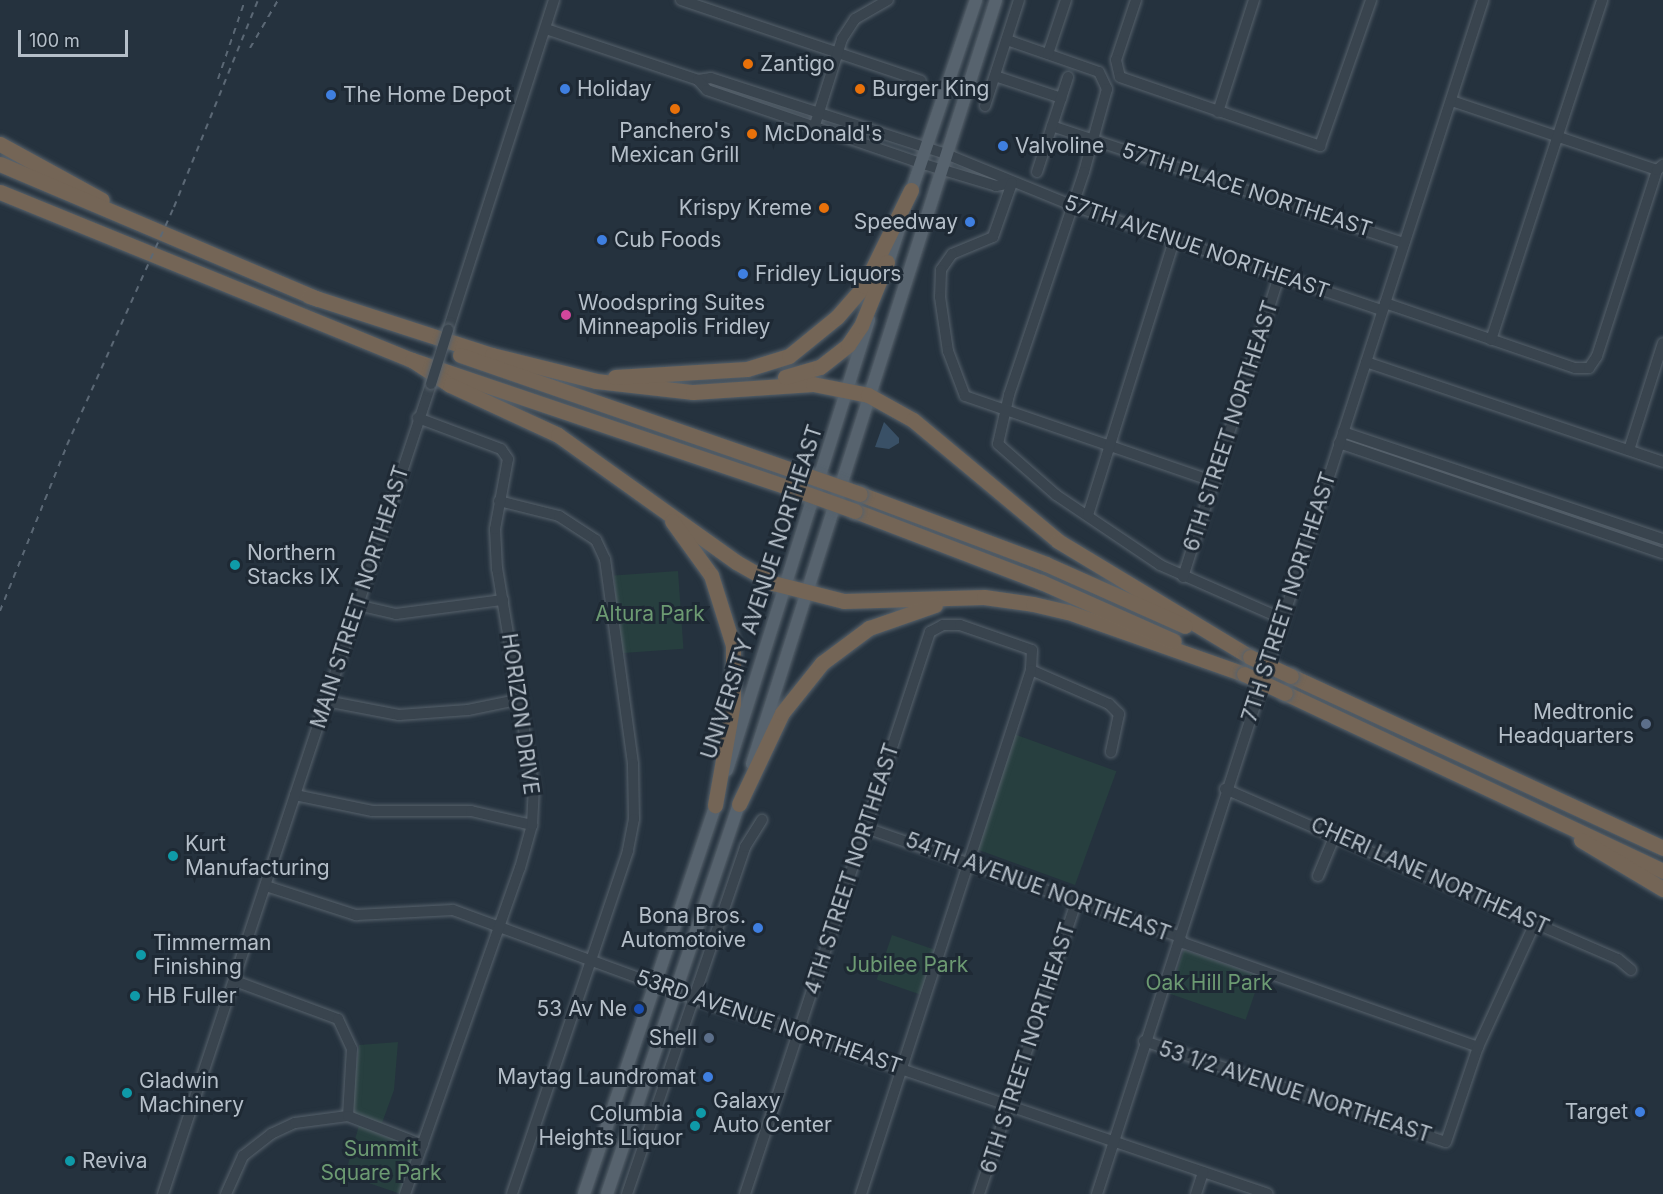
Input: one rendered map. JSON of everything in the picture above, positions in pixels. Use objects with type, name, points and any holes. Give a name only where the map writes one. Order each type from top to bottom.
[{"type":"highway","points":[[0,144],[91,191],[121,215]]},
{"type":"highway","points":[[0,164],[309,296],[533,382],[860,494],[1055,568],[1663,848]]},
{"type":"highway","points":[[549,370],[632,376],[747,369],[783,359],[810,341],[858,293],[911,190]]},
{"type":"highway","points":[[0,192],[412,360],[802,492],[1060,589],[1663,871]]},
{"type":"highway","points":[[0,199],[20,201]]},
{"type":"highway","points":[[624,385],[780,377],[820,367],[843,350],[857,332],[890,256]]},
{"type":"highway","points":[[309,296],[549,370],[624,385],[693,392],[813,384],[868,395],[913,420],[1058,541],[1250,657]]},
{"type":"highway","points":[[412,360],[450,385],[549,429],[749,571],[783,586],[804,593],[855,602],[1006,599],[1068,612],[1244,674]]},
{"type":"highway","points":[[604,466],[681,532],[704,562],[721,597],[733,645],[735,688],[716,805]]},
{"type":"highway","points":[[739,804],[782,713],[809,677],[842,645],[882,622],[918,609],[968,600],[1006,599]]},
{"type":"highway","points":[[1472,760],[1663,837]]},
{"type":"highway","points":[[1565,827],[1597,852],[1663,889]]},
{"type":"main road","name":"UNIVERSITY AVENUE NORTHEAST","points":[[584,1194],[653,984],[716,805],[783,586],[911,190],[976,0]]},
{"type":"main road","name":"UNIVERSITY AVENUE NORTHEAST","points":[[607,1194],[739,804],[804,593],[996,0]]},
{"type":"street","name":"MAIN STREET NORTHEAST","points":[[163,1194],[296,795],[554,0]]},
{"type":"street","points":[[681,0],[921,81]]},
{"type":"street","points":[[814,128],[838,53],[855,19],[888,0]]},
{"type":"street","points":[[985,106],[1019,0]]},
{"type":"street","points":[[1048,54],[1066,0]]},
{"type":"street","points":[[1136,0],[1116,60],[1117,72],[1125,80],[1320,146],[1371,0]]},
{"type":"street","points":[[1218,112],[1254,0]]},
{"type":"street","name":"7TH STREET NORTHEAST","points":[[1097,1194],[1113,1147],[1112,1139],[1225,789],[1452,101],[1483,0]]},
{"type":"street","points":[[1491,340],[1602,0]]},
{"type":"street","name":"57TH AVENUE NORTHEAST","points":[[546,29],[698,80],[711,78],[820,112],[1000,174],[1012,183],[1071,206],[1279,276],[1384,307]]},
{"type":"street","points":[[1007,40],[1099,72],[1106,79],[1107,89],[1090,138],[1084,172],[1005,412],[998,444],[1056,495],[1182,577],[1281,618]]},
{"type":"street","points":[[995,76],[1061,98]]},
{"type":"street","points":[[1037,172],[1068,77]]},
{"type":"street","name":"57TH AVENUE NORTHEAST","points":[[698,80],[707,90],[941,170],[996,186],[1012,183]]},
{"type":"street","points":[[1384,307],[1575,368],[1589,368],[1597,356],[1660,167],[1452,101]]},
{"type":"street","name":"57TH PLACE NORTHEAST","points":[[1052,126],[1404,243]]},
{"type":"street","points":[[1012,183],[993,237],[952,254],[945,261],[939,280],[948,351],[959,386],[970,400],[1215,482]]},
{"type":"street","points":[[1088,514],[1174,240]]},
{"type":"street","name":"6TH STREET NORTHEAST","points":[[1182,577],[1215,482],[1279,276]]},
{"type":"street","points":[[1629,450],[1663,346]]},
{"type":"street","points":[[1366,362],[1663,462]]},
{"type":"street","name":"HORIZON DRIVE","points":[[405,1194],[532,825],[534,789],[503,600],[495,529],[508,459],[501,449],[418,418]]},
{"type":"street","points":[[1343,432],[1663,539]]},
{"type":"street","points":[[1339,443],[1663,553]]},
{"type":"street","points":[[1445,480],[1449,467]]},
{"type":"street","points":[[499,501],[559,516],[578,525],[596,540],[605,559],[633,764],[634,819],[617,890],[512,1194]]},
{"type":"street","points":[[357,605],[396,614],[503,600]]},
{"type":"street","name":"4TH STREET NORTHEAST","points":[[745,1194],[801,1031],[930,632],[948,624],[987,632],[1032,650],[1031,670]]},
{"type":"street","points":[[861,1194],[970,866],[970,852],[1031,670],[1114,709],[1120,724],[1112,752]]},
{"type":"street","points":[[326,701],[399,715],[468,710],[521,699]]},
{"type":"street","name":"CHERI LANE NORTHEAST","points":[[1225,789],[1618,958],[1631,970]]},
{"type":"street","points":[[296,795],[372,811],[471,811],[532,825]]},
{"type":"street","points":[[627,1194],[745,847],[762,820]]},
{"type":"street","name":"54TH AVENUE NORTHEAST","points":[[866,828],[962,859],[970,866],[1178,936],[1183,943],[1478,1047]]},
{"type":"street","points":[[1318,876],[1335,835]]},
{"type":"street","name":"53RD AVENUE NORTHEAST","points":[[266,886],[356,915],[438,909],[497,925],[592,959],[653,984],[801,1031],[903,1070],[1112,1139],[1267,1194]]},
{"type":"street","name":"6TH STREET NORTHEAST","points":[[979,1194],[1076,902]]},
{"type":"street","points":[[1478,1047],[1535,923]]},
{"type":"street","points":[[234,981],[339,1020],[352,1049],[348,1116]]},
{"type":"street","name":"53 1/2 AVENUE NORTHEAST","points":[[1144,1041],[1446,1142],[1478,1047]]},
{"type":"street","points":[[226,1194],[243,1156],[271,1134],[309,1119],[348,1116],[423,1144]]},
{"type":"street","points":[[1196,1194],[1203,1172]]},
{"type":"green space","name":"Altura Park","points":[[678,571],[683,649],[620,653],[614,575]]},
{"type":"green space","points":[[1014,734],[1116,771],[1075,885],[973,848]]},
{"type":"green space","name":"Jubilee Park","points":[[892,935],[938,951],[923,995],[877,979]]},
{"type":"green space","name":"Oak Hill Park","points":[[1184,950],[1261,976],[1246,1020],[1169,993]]},
{"type":"green space","name":"Summit Square Park","points":[[398,1042],[394,1090],[378,1134],[414,1146],[416,1152],[401,1194],[345,1175],[361,1118],[351,1110],[359,1045]]},
{"type":"water","points":[[884,422],[899,438],[899,443],[889,449],[875,447]]},
{"type":"railway","points":[[218,79],[245,0]]},
{"type":"railway","points":[[0,611],[67,445],[174,207],[258,0]]},
{"type":"railway","points":[[250,48],[278,0]]},
{"type":"place","name":"Zantigo","points":[[748,64]]},
{"type":"place","name":"Holiday","points":[[565,89]]},
{"type":"place","name":"Burger King","points":[[860,89]]},
{"type":"place","name":"The Home Depot","points":[[331,95]]},
{"type":"place","name":"Panchero's Mexican Grill","points":[[675,109]]},
{"type":"place","name":"McDonald's","points":[[752,134]]},
{"type":"place","name":"Valvoline","points":[[1003,146]]},
{"type":"place","name":"Krispy Kreme","points":[[824,208]]},
{"type":"place","name":"Speedway","points":[[970,222]]},
{"type":"place","name":"Cub Foods","points":[[602,240]]},
{"type":"place","name":"Fridley Liquors","points":[[743,274]]},
{"type":"place","name":"Woodspring Suites Minneapolis Fridley","points":[[566,315]]},
{"type":"place","name":"Northern Stacks IX","points":[[235,565]]},
{"type":"place","name":"Medtronic Headquarters","points":[[1646,724]]},
{"type":"place","name":"Kurt Manufacturing","points":[[173,856]]},
{"type":"place","name":"Bona Bros. Automotoive","points":[[758,928]]},
{"type":"place","name":"Timmerman Finishing","points":[[141,955]]},
{"type":"place","name":"HB Fuller","points":[[135,996]]},
{"type":"place","name":"53 Av Ne","points":[[639,1009]]},
{"type":"place","name":"Shell","points":[[709,1038]]},
{"type":"place","name":"Maytag Laundromat","points":[[708,1077]]},
{"type":"place","name":"Gladwin Machinery","points":[[127,1093]]},
{"type":"place","name":"Target","points":[[1640,1112]]},
{"type":"place","name":"Galaxy Auto Center","points":[[701,1113]]},
{"type":"place","name":"Columbia Heights Liquor","points":[[695,1126]]},
{"type":"place","name":"Reviva","points":[[70,1161]]}]
